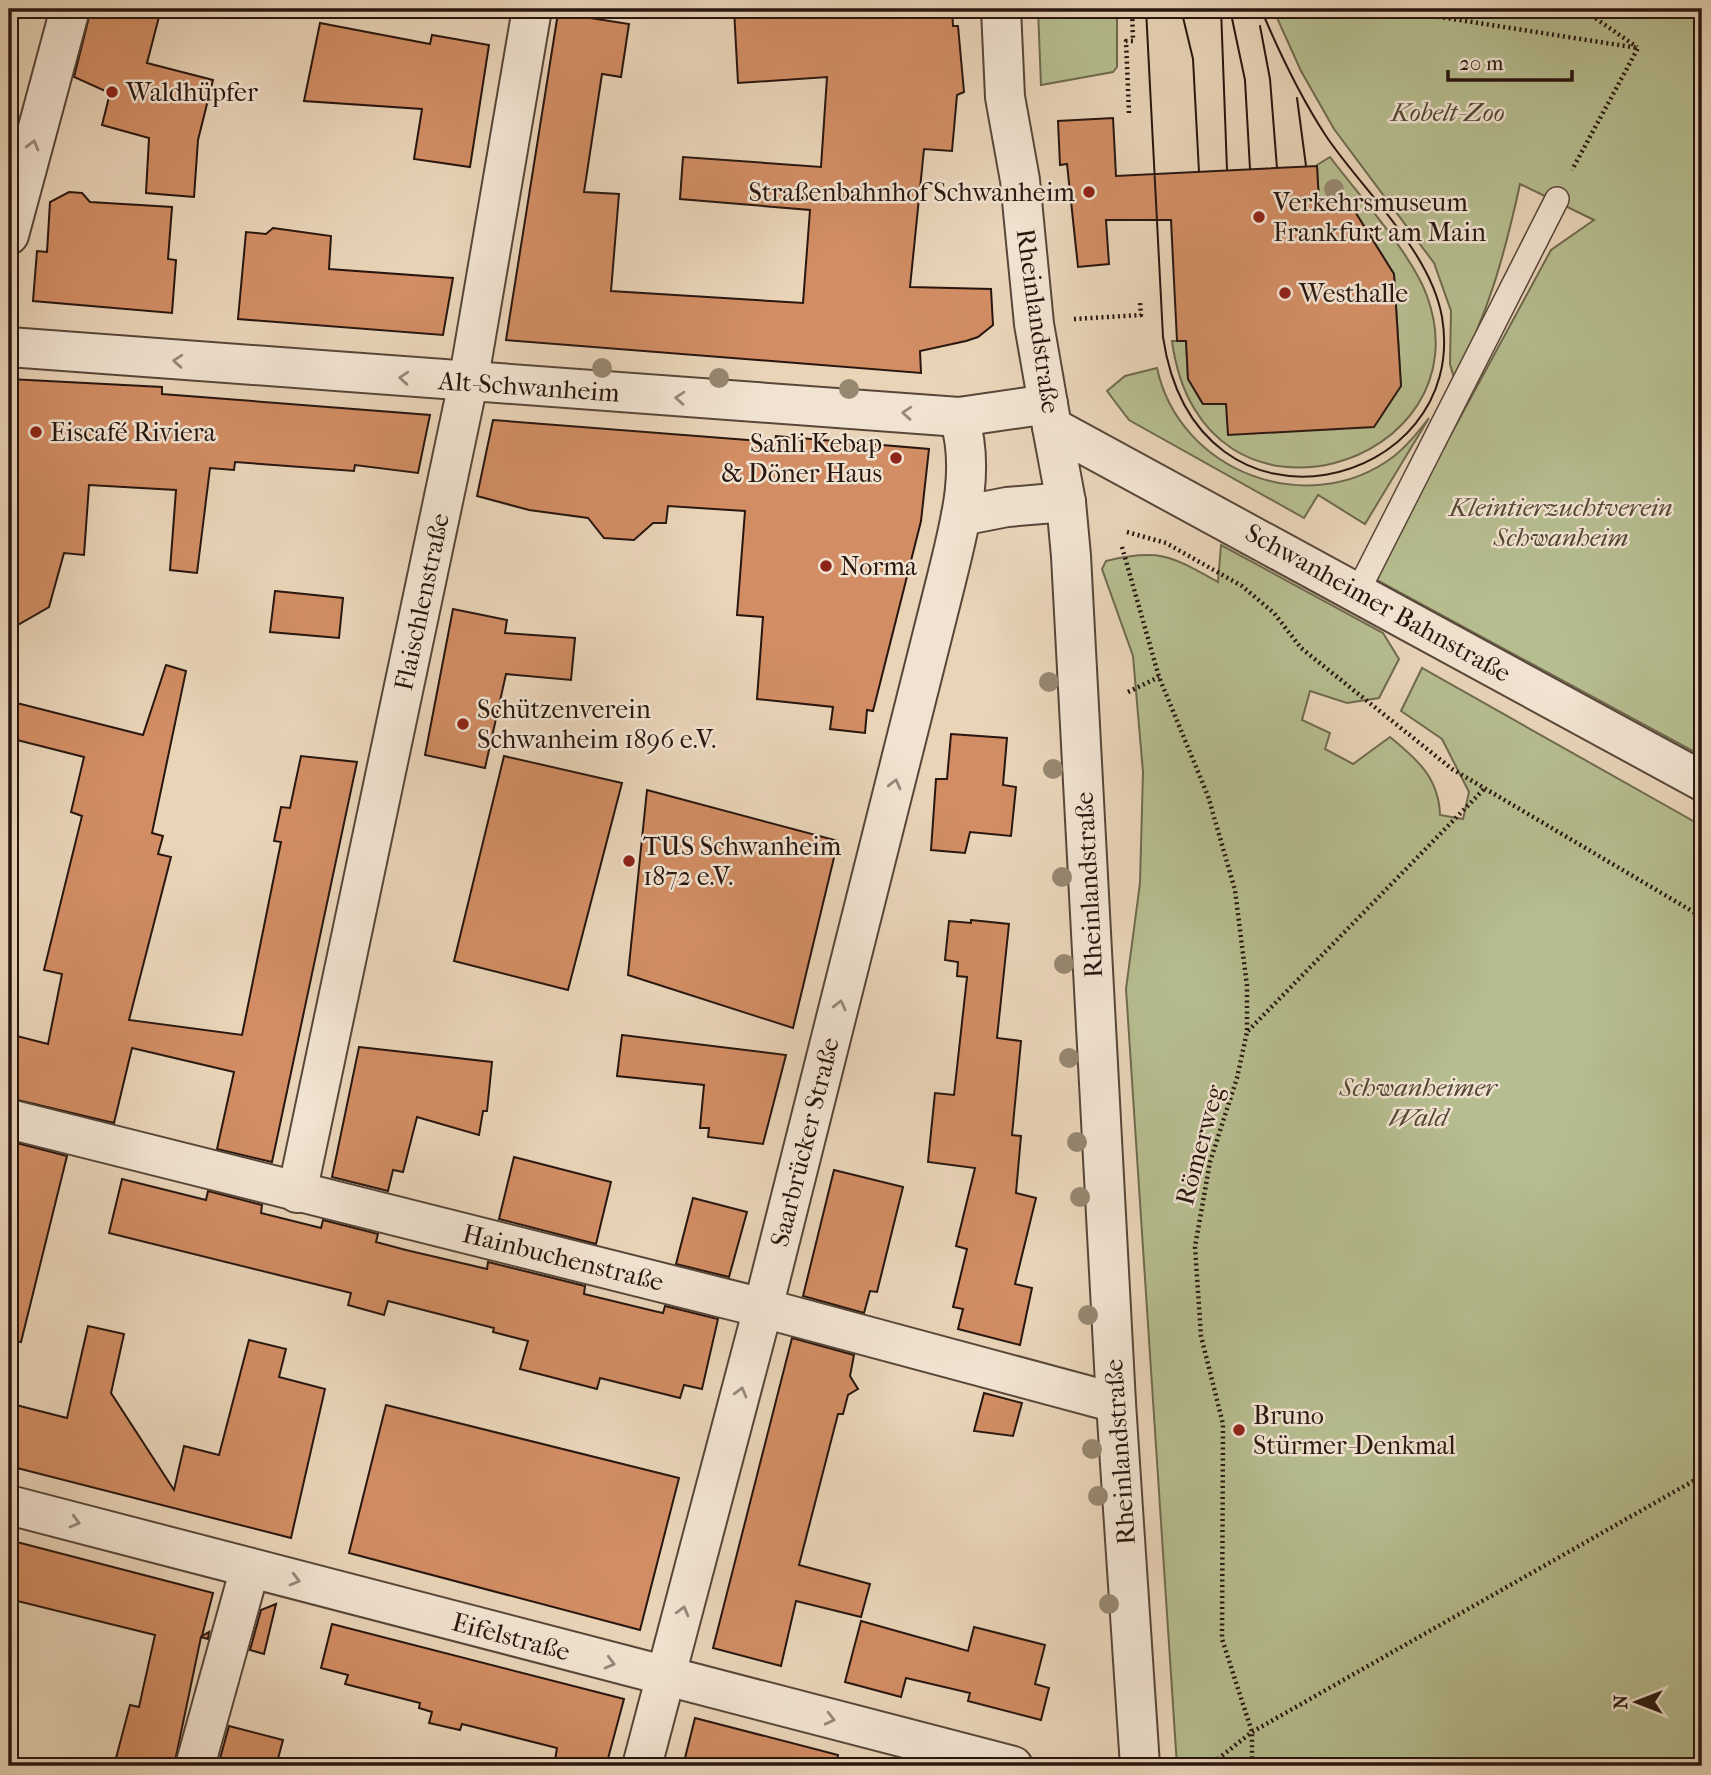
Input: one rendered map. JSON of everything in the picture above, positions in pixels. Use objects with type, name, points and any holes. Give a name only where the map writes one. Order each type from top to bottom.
[{"type":"street","points":[[9,235],[70,9]]},
{"type":"street","name":"Flaischlenstraße","points":[[297,1193],[468,383],[532,9]]},
{"type":"street","name":"Rheinlandstraße","points":[[1001,9],[1005,97],[1020,180],[1034,324],[1066,502],[1116,1403],[1140,1766]]},
{"type":"street","name":"Alt-Schwanheim","points":[[9,347],[468,383],[959,417],[1050,416]]},
{"type":"street","name":"Schwanheimer Bahnstraße","points":[[1050,416],[1358,591],[1702,781]]},
{"type":"street","name":"Saarbrücker Straße","points":[[642,1766],[764,1308],[961,516],[967,467],[966,439],[959,417]]},
{"type":"street","points":[[961,516],[1007,507],[1066,502]]},
{"type":"street","name":"Hainbuchenstraße","points":[[9,1119],[764,1308],[1116,1403]]},
{"type":"street","name":"Eifelstraße","points":[[9,1505],[666,1678],[1013,1766]]},
{"type":"street","points":[[195,1766],[250,1569]]},
{"type":"lane","points":[[1358,591],[1557,199]]},
{"type":"path","points":[[1129,113],[1126,41],[1133,41],[1132,9]]},
{"type":"path","points":[[1389,9],[1638,48]]},
{"type":"path","points":[[1582,9],[1638,48]]},
{"type":"path","points":[[1557,199],[1638,48]]},
{"type":"path","points":[[1076,319],[1141,315],[1140,303]]},
{"type":"path","points":[[1127,532],[1166,543],[1242,586],[1274,612],[1301,649],[1452,769],[1702,917]]},
{"type":"path","name":"Römerweg","points":[[1122,547],[1159,677],[1208,796],[1235,890],[1247,986],[1247,1032],[1237,1078],[1210,1162],[1195,1247],[1201,1336],[1223,1424],[1222,1639],[1252,1732],[1252,1766]]},
{"type":"path","points":[[1128,692],[1159,677]]},
{"type":"path","points":[[1247,1032],[1485,788]]},
{"type":"path","points":[[1209,1766],[1252,1732],[1702,1476]]},
{"type":"green space","points":[[1038,9],[1117,9],[1117,67],[1113,72],[1041,85]]},
{"type":"green space","points":[[1273,9],[1702,9],[1702,756],[1373,578],[1551,250],[1594,220],[1520,184],[1486,308],[1454,378],[1450,364],[1451,311],[1434,263],[1334,129],[1301,71]]},
{"type":"green space","points":[[1330,157],[1397,243],[1420,279],[1427,296],[1435,356],[1417,405],[1381,442],[1334,463],[1282,467],[1233,449],[1194,408],[1172,341],[1186,341],[1188,379],[1202,403],[1401,386],[1394,274],[1349,202],[1319,202],[1317,165]]},
{"type":"green space","points":[[1157,368],[1170,404],[1191,434],[1219,458],[1251,475],[1286,484],[1323,485],[1359,476],[1393,457],[1408,444],[1429,418],[1365,524],[1318,495],[1304,518],[1129,420],[1107,391],[1125,376]]},
{"type":"green space","name":"Schwanheimer Wald","points":[[1221,545],[1383,633],[1399,659],[1379,698],[1347,703],[1310,691],[1302,720],[1330,733],[1325,749],[1353,764],[1390,737],[1425,770],[1436,790],[1440,815],[1463,819],[1469,792],[1442,739],[1401,711],[1422,668],[1702,826],[1702,1766],[1177,1766],[1126,989],[1140,883],[1143,772],[1133,656],[1102,569],[1106,561],[1153,555],[1176,561],[1218,582]]},
{"type":"building","points":[[91,9],[161,9],[147,63],[213,80],[198,140],[194,197],[146,193],[149,138],[102,125],[110,93],[74,77]]},
{"type":"building","points":[[734,9],[952,9],[953,26],[958,26],[964,92],[957,95],[952,151],[924,149],[910,287],[991,289],[993,325],[978,337],[920,351],[921,373],[506,340],[558,13],[629,24],[621,77],[602,74],[584,192],[619,194],[611,291],[803,303],[810,210],[680,199],[683,157],[821,167],[827,77],[738,83]]},
{"type":"building","points":[[320,23],[430,44],[432,35],[489,45],[470,167],[414,159],[422,109],[304,101]]},
{"type":"building","name":"Westhalle","points":[[1113,118],[1116,176],[1317,166],[1319,202],[1349,202],[1394,274],[1401,386],[1374,427],[1228,435],[1226,404],[1203,404],[1188,379],[1186,341],[1177,341],[1171,220],[1106,220],[1109,264],[1078,267],[1067,164],[1060,165],[1058,121]]},
{"type":"building","points":[[69,192],[82,193],[90,202],[172,207],[168,259],[176,260],[172,313],[33,301],[37,251],[47,252],[50,202]]},
{"type":"building","points":[[273,228],[331,236],[329,269],[453,278],[443,335],[238,319],[246,232],[266,234]]},
{"type":"building","points":[[9,379],[162,387],[162,394],[430,415],[418,473],[355,465],[354,471],[235,462],[234,470],[210,468],[197,573],[170,570],[176,490],[89,485],[84,555],[64,553],[49,607],[9,630]]},
{"type":"building","points":[[493,420],[775,442],[776,436],[929,449],[921,521],[873,711],[867,710],[865,733],[830,729],[833,707],[757,699],[763,617],[737,615],[745,511],[668,506],[666,523],[653,523],[634,540],[604,538],[588,518],[529,510],[477,496]]},
{"type":"building","points":[[275,591],[343,598],[339,638],[270,632]]},
{"type":"building","points":[[453,609],[507,620],[505,633],[575,638],[571,680],[506,674],[485,768],[425,755]]},
{"type":"building","points":[[166,665],[186,671],[152,833],[163,836],[158,854],[171,857],[129,1020],[242,1035],[281,842],[274,841],[281,807],[290,808],[301,756],[357,762],[272,1162],[217,1149],[234,1072],[132,1048],[114,1123],[9,1098],[9,1034],[48,1044],[62,974],[44,970],[82,816],[71,812],[84,757],[9,738],[9,701],[143,735]]},
{"type":"building","points":[[951,734],[1007,738],[1003,785],[1016,787],[1011,836],[970,832],[965,853],[931,850],[936,779],[947,779]]},
{"type":"building","points":[[504,756],[622,783],[568,990],[454,961]]},
{"type":"building","points":[[647,790],[838,841],[793,1028],[628,975]]},
{"type":"building","points":[[971,920],[1009,924],[997,1038],[1021,1041],[1012,1135],[1021,1136],[1016,1193],[1036,1198],[1015,1284],[1032,1288],[1020,1345],[958,1329],[963,1309],[953,1307],[967,1249],[956,1246],[975,1168],[928,1162],[935,1093],[954,1095],[967,977],[957,976],[958,962],[945,960],[949,921],[971,923]]},
{"type":"building","points":[[622,1035],[786,1055],[763,1144],[708,1137],[709,1128],[700,1128],[704,1085],[617,1076]]},
{"type":"building","points":[[359,1047],[492,1062],[487,1111],[483,1111],[479,1135],[417,1117],[403,1172],[393,1170],[388,1191],[332,1177]]},
{"type":"building","points":[[9,1141],[67,1156],[21,1342],[9,1340]]},
{"type":"building","points":[[514,1157],[611,1182],[596,1244],[499,1219]]},
{"type":"building","points":[[834,1170],[903,1187],[877,1292],[870,1291],[864,1313],[803,1296]]},
{"type":"building","points":[[122,1179],[206,1200],[208,1191],[262,1205],[261,1213],[321,1228],[323,1220],[378,1234],[376,1242],[406,1250],[487,1269],[488,1262],[585,1286],[584,1294],[663,1313],[665,1306],[718,1319],[702,1389],[684,1385],[680,1398],[600,1378],[597,1389],[520,1369],[528,1341],[493,1332],[494,1328],[388,1301],[384,1315],[348,1305],[351,1293],[109,1233]]},
{"type":"building","points":[[693,1198],[747,1212],[729,1277],[676,1264]]},
{"type":"building","points":[[88,1326],[124,1334],[111,1393],[174,1490],[184,1446],[219,1455],[249,1340],[286,1349],[279,1377],[325,1389],[291,1538],[9,1466],[9,1436],[16,1405],[67,1418]]},
{"type":"building","points":[[792,1338],[854,1355],[850,1376],[858,1389],[848,1395],[843,1414],[838,1414],[799,1565],[870,1584],[861,1617],[796,1601],[781,1666],[713,1648]]},
{"type":"building","points":[[984,1393],[1022,1403],[1013,1436],[974,1431]]},
{"type":"building","points":[[386,1405],[679,1478],[640,1630],[349,1553]]},
{"type":"building","points":[[9,1540],[213,1593],[202,1636],[209,1632],[208,1639],[201,1637],[174,1766],[133,1766],[115,1762],[130,1705],[139,1707],[155,1635],[9,1599]]},
{"type":"building","points":[[276,1604],[264,1654],[250,1650],[261,1610]]},
{"type":"building","points":[[861,1621],[968,1651],[974,1627],[1045,1645],[1035,1684],[1049,1688],[1041,1720],[968,1701],[970,1693],[906,1678],[901,1697],[845,1682]]},
{"type":"building","points":[[332,1624],[624,1699],[606,1766],[554,1766],[557,1748],[462,1724],[460,1730],[429,1723],[432,1712],[419,1708],[420,1703],[345,1684],[348,1675],[321,1668]]},
{"type":"building","points":[[695,1718],[838,1755],[837,1766],[683,1766]]},
{"type":"building","points":[[229,1726],[283,1740],[276,1766],[218,1766]]},
{"type":"tram line","points":[[1146,9],[1163,337],[1186,407],[1225,452],[1273,474],[1326,475],[1375,457],[1415,424],[1440,376],[1442,317],[1424,268],[1393,222],[1326,136],[1290,74],[1261,9]]},
{"type":"tram line","points":[[1181,9],[1193,59],[1199,172]]},
{"type":"tram line","points":[[1221,9],[1227,170]]},
{"type":"tram line","points":[[1230,9],[1245,80],[1250,169]]},
{"type":"tram line","points":[[1260,26],[1270,79],[1277,168]]},
{"type":"tram line","points":[[1297,98],[1306,166]]},
{"type":"place","name":"Waldhüpfer","points":[[112,92]]},
{"type":"place","name":"Straßenbahnhof Schwanheim","points":[[1089,192]]},
{"type":"place","name":"Verkehrsmuseum Frankfurt am Main","points":[[1259,217]]},
{"type":"place","name":"Westhalle","points":[[1285,293]]},
{"type":"place","name":"Eiscafé Riviera","points":[[36,432]]},
{"type":"place","name":"Sanli Kebap & Döner Haus","points":[[896,458]]},
{"type":"place","name":"Norma","points":[[826,566]]},
{"type":"place","name":"Schützenverein Schwanheim 1896 e.V.","points":[[463,724]]},
{"type":"place","name":"TUS Schwanheim 1872 e.V.","points":[[629,861]]},
{"type":"place","name":"Bruno Stürmer-Denkmal","points":[[1239,1430]]},
{"type":"park label","name":"Kobelt-Zoo","points":[[1448,112]]},
{"type":"park label","name":"Kleintierzuchtverein Schwanheim","points":[[1561,522]]}]
